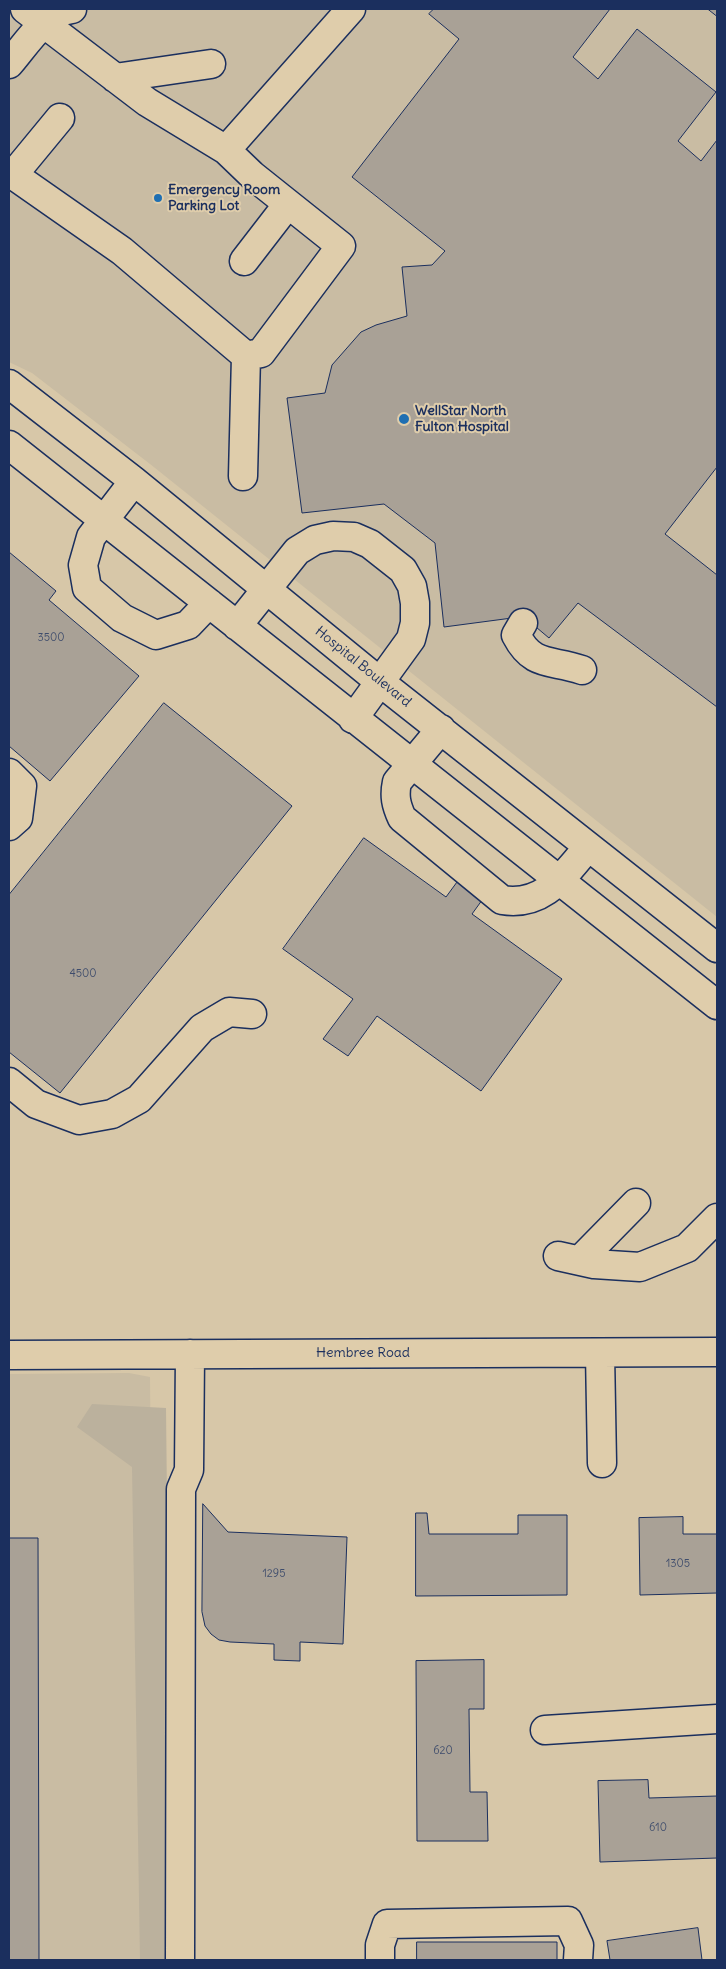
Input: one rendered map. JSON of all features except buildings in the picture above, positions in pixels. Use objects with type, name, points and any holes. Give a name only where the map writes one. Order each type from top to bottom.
[{"type":"street","points":[[9,64],[34,17],[72,9]]},
{"type":"street","points":[[226,150],[350,9]]},
{"type":"street","points":[[34,17],[147,102],[226,150],[252,175],[341,246],[261,353],[246,356]]},
{"type":"street","points":[[115,78],[211,64]]},
{"type":"street","points":[[60,118],[11,174],[122,251],[246,356]]},
{"type":"street","points":[[244,262],[288,204]]},
{"type":"street","points":[[243,476],[246,356]]},
{"type":"street","name":"Hospital Boulevard","points":[[9,384],[134,481],[380,682],[717,948]]},
{"type":"street","points":[[9,445],[717,1005]]},
{"type":"street","points":[[134,481],[91,537],[83,565],[87,588],[122,618],[156,635],[188,625],[209,604]]},
{"type":"street","points":[[237,626],[296,551],[315,540],[334,536],[354,537],[370,544],[403,570],[412,586],[415,623],[411,639],[353,719]]},
{"type":"street","points":[[523,623],[516,635],[524,651],[541,661],[563,663],[582,670]]},
{"type":"street","points":[[441,729],[397,782],[394,792],[396,806],[402,818],[502,900],[513,902],[538,897],[560,880],[588,846]]},
{"type":"street","points":[[9,773],[22,786],[18,818],[9,826]]},
{"type":"street","points":[[9,1082],[36,1104],[79,1120],[112,1114],[139,1099],[202,1028],[229,1012],[252,1014]]},
{"type":"street","points":[[636,1204],[569,1258],[640,1267],[687,1248],[717,1218]]},
{"type":"street","points":[[600,1352],[602,1464]]},
{"type":"street","name":"Hembree Road","points":[[9,1355],[717,1352]]},
{"type":"street","points":[[180,1960],[180,1489],[188,1470],[190,1354]]},
{"type":"street","points":[[545,1730],[717,1719]]},
{"type":"street","points":[[380,1960],[380,1945],[387,1924],[568,1921],[579,1945],[578,1960]]},
{"type":"shaded area","name":"WellStar North Fulton Hospital","points":[[9,9],[717,9],[717,917],[150,464],[32,373],[9,362]]},
{"type":"shaded area","points":[[129,1373],[150,1377],[155,1960],[9,1960],[9,1374]]},
{"type":"shaded area","points":[[92,1404],[166,1408],[172,1960],[140,1960],[132,1467],[77,1427]]},
{"type":"place","name":"Emergency Room Parking Lot","points":[[158,198]]},
{"type":"place","name":"WellStar North Fulton Hospital","points":[[404,419]]}]
